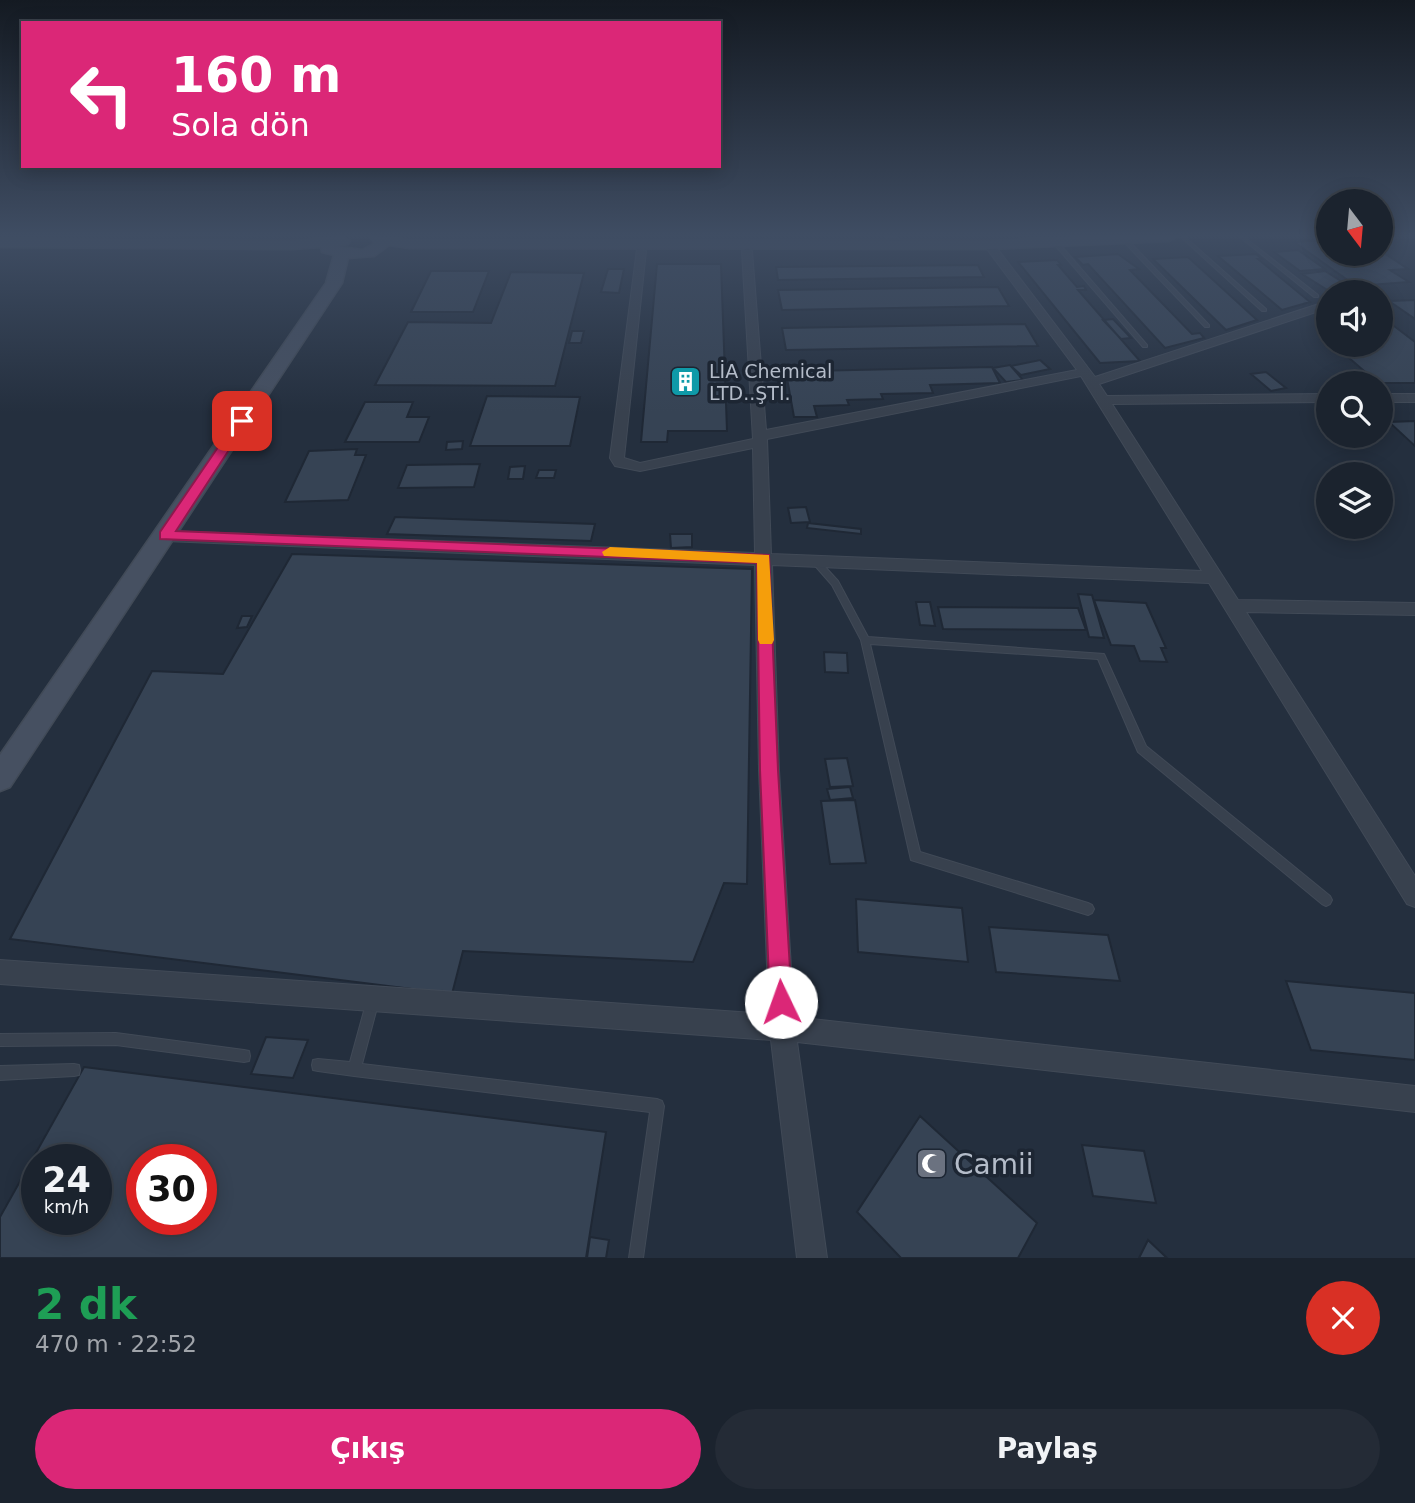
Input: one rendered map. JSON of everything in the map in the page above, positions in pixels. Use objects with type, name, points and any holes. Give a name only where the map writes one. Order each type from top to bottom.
[{"type":"main road","points":[[0,778],[166,536],[326,296]]},
{"type":"street","points":[[636,296],[617,458],[620,463],[640,467],[760,439],[1089,377],[1316,308]]},
{"type":"street","points":[[750,296],[760,439],[769,770],[782,1028],[812,1258]]},
{"type":"street","points":[[1027,296],[1104,400],[1415,896]]},
{"type":"street","points":[[1104,400],[1316,398]]},
{"type":"street","points":[[1393,398],[1415,398]]},
{"type":"street","points":[[166,536],[1215,577]]},
{"type":"street","points":[[1233,606],[1415,610]]},
{"type":"street","points":[[0,972],[782,1028],[1415,1099]]},
{"type":"lane","points":[[1102,296],[1145,346]]},
{"type":"lane","points":[[1178,296],[1207,326]]},
{"type":"lane","points":[[1248,296],[1264,310]]},
{"type":"lane","points":[[814,561],[835,583],[865,640],[915,856],[1088,909]]},
{"type":"lane","points":[[865,640],[1101,656],[1142,749],[1326,900]]},
{"type":"lane","points":[[354,1070],[374,999]]},
{"type":"lane","points":[[0,1041],[116,1039],[244,1055]]},
{"type":"lane","points":[[318,1065],[657,1106],[636,1258]]},
{"type":"lane","points":[[0,1073],[74,1070]]},
{"type":"building","points":[[419,296],[479,296],[473,312],[411,312]]},
{"type":"building","points":[[502,296],[578,296],[555,386],[375,385],[408,322],[491,323]]},
{"type":"building","name":"LİA Chemical LTD..ŞTİ.","points":[[654,296],[722,296],[727,431],[668,431],[667,442],[641,442]]},
{"type":"building","points":[[779,296],[1003,296],[1009,306],[782,310]]},
{"type":"building","points":[[1045,296],[1083,296],[1140,361],[1100,363]]},
{"type":"building","points":[[1117,296],[1155,296],[1192,334],[1200,333],[1204,338],[1165,348]]},
{"type":"building","points":[[1191,296],[1230,296],[1257,320],[1226,330]]},
{"type":"building","points":[[1265,296],[1302,296],[1310,302],[1282,310]]},
{"type":"building","points":[[1415,300],[1415,319],[1393,304],[1393,301]]},
{"type":"building","points":[[1113,319],[1131,338],[1121,339],[1103,320]]},
{"type":"building","points":[[1025,324],[1038,346],[786,350],[782,328]]},
{"type":"building","points":[[1393,325],[1415,342],[1415,383],[1393,383],[1393,371],[1364,371],[1348,357],[1393,357]]},
{"type":"building","points":[[572,331],[584,331],[581,343],[569,343]]},
{"type":"building","points":[[1040,360],[1050,369],[1021,375],[1011,366]]},
{"type":"building","points":[[1010,365],[1023,380],[1006,382],[993,368]]},
{"type":"building","points":[[808,366],[809,371],[992,367],[1000,383],[930,385],[933,393],[881,394],[883,399],[847,400],[849,405],[814,406],[817,417],[794,417],[785,367]]},
{"type":"building","points":[[1266,372],[1286,388],[1271,391],[1251,374]]},
{"type":"building","points":[[487,396],[580,397],[570,446],[470,446]]},
{"type":"building","points":[[365,402],[413,402],[407,417],[429,417],[419,442],[345,442]]},
{"type":"building","points":[[1415,421],[1415,446],[1393,426],[1393,422]]},
{"type":"building","points":[[463,441],[462,449],[446,450],[447,442]]},
{"type":"building","points":[[357,449],[355,455],[366,455],[348,500],[285,502],[309,451]]},
{"type":"building","points":[[480,464],[474,487],[398,488],[407,465]]},
{"type":"building","points":[[525,466],[523,479],[508,479],[510,467]]},
{"type":"building","points":[[539,470],[556,470],[554,478],[536,478]]},
{"type":"building","points":[[806,507],[810,522],[791,523],[788,508]]},
{"type":"building","points":[[395,517],[595,524],[591,541],[387,534]]},
{"type":"building","points":[[808,523],[861,529],[861,534],[807,528]]},
{"type":"building","points":[[670,534],[692,534],[692,547],[671,548]]},
{"type":"building","points":[[292,554],[752,569],[747,884],[724,883],[693,962],[463,951],[452,994],[10,939],[152,671],[223,674]]},
{"type":"building","points":[[1078,594],[1092,595],[1104,638],[1089,637]]},
{"type":"building","points":[[1094,600],[1146,603],[1166,648],[1161,648],[1167,662],[1140,661],[1134,646],[1111,645]]},
{"type":"building","points":[[916,602],[930,602],[935,626],[920,625]]},
{"type":"building","points":[[938,607],[1078,608],[1086,630],[943,629]]},
{"type":"building","points":[[242,616],[252,616],[247,627],[237,628]]},
{"type":"building","points":[[824,652],[847,653],[848,673],[825,672]]},
{"type":"building","points":[[847,758],[853,786],[830,787],[825,759]]},
{"type":"building","points":[[850,787],[853,798],[830,800],[827,789]]},
{"type":"building","points":[[855,800],[866,863],[830,864],[821,801]]},
{"type":"building","points":[[856,899],[962,908],[968,962],[858,952]]},
{"type":"building","points":[[989,927],[1108,935],[1120,981],[996,972]]},
{"type":"building","points":[[1286,981],[1415,993],[1415,1060],[1311,1050]]},
{"type":"building","points":[[266,1037],[308,1040],[293,1078],[251,1074]]},
{"type":"building","points":[[84,1067],[606,1132],[586,1258],[0,1258],[0,1217],[21,1180],[21,1235],[112,1235],[112,1144],[41,1144]]},
{"type":"building","name":"Camii","points":[[920,1116],[1037,1223],[1018,1258],[901,1258],[857,1212]]},
{"type":"building","points":[[1082,1145],[1144,1151],[1156,1203],[1093,1196]]},
{"type":"building","points":[[590,1237],[609,1240],[606,1258],[587,1258]]},
{"type":"building","points":[[1148,1240],[1167,1258],[1139,1258]]},
{"type":"slow traffic","points":[[610,552],[764,558],[766,640]]},
{"type":"place","name":"LİA Chemical LTD..ŞTİ.","points":[[686,382]]},
{"type":"place","name":"Camii","points":[[931,1164]]},
{"type":"route","points":[[242,421],[166,536],[764,558],[769,770],[781,1002]]}]
